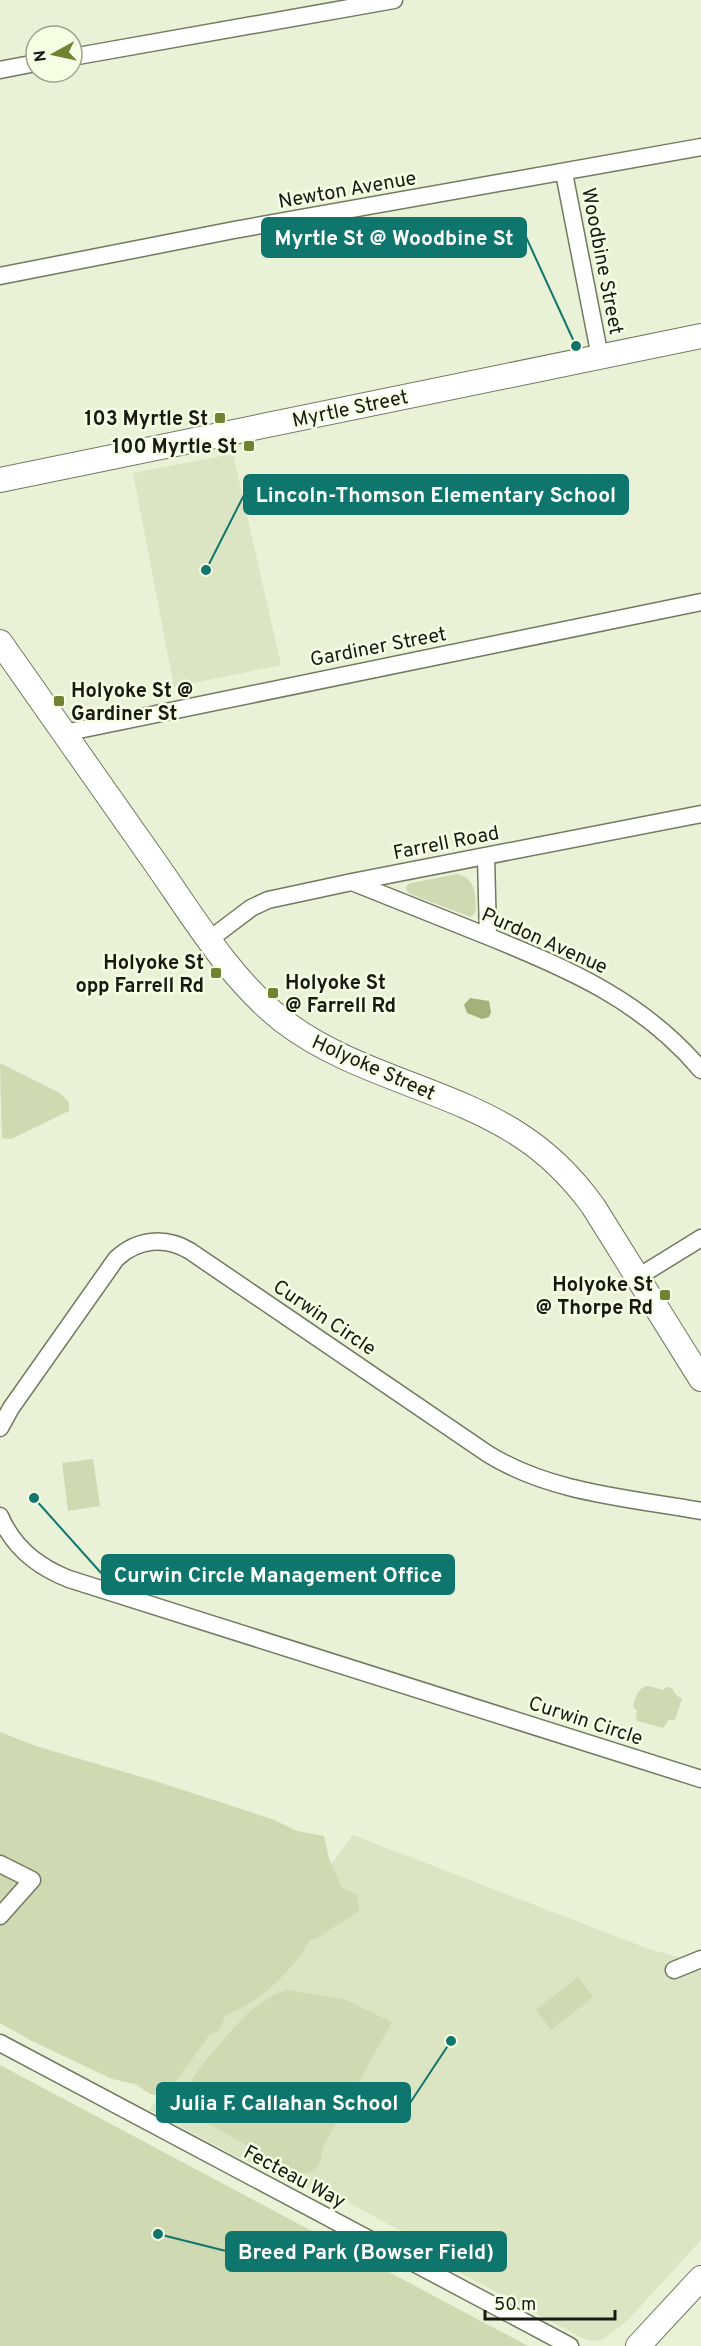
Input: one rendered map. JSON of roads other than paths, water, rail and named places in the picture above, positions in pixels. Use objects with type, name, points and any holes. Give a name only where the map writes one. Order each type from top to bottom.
[{"type":"main road","name":"Myrtle Street","points":[[0,480],[701,336]]},
{"type":"main road","name":"Holyoke Street","points":[[0,642],[210,939],[255,995],[304,1036],[352,1061],[490,1118],[542,1150],[584,1193],[701,1379]]},
{"type":"main road","points":[[638,2346],[701,2278]]},
{"type":"street","points":[[84,55],[394,0]]},
{"type":"street","points":[[0,70],[24,65]]},
{"type":"street","name":"Newton Avenue","points":[[0,276],[234,230],[701,147]]},
{"type":"street","name":"Woodbine Street","points":[[564,173],[600,357]]},
{"type":"street","name":"Gardiner Street","points":[[64,733],[701,602]]},
{"type":"street","name":"Farrell Road","points":[[210,939],[257,904],[352,882],[701,814]]},
{"type":"street","points":[[486,856],[488,936]]},
{"type":"street","name":"Purdon Avenue","points":[[352,882],[570,970],[610,992],[666,1034],[701,1070]]},
{"type":"street","points":[[638,1277],[701,1238]]},
{"type":"street","name":"Curwin Circle","points":[[0,1428],[11,1408],[116,1259],[128,1249],[143,1242],[168,1241],[190,1251],[488,1454],[514,1469],[560,1485],[701,1511]]},
{"type":"street","name":"Curwin Circle","points":[[0,1516],[15,1541],[30,1557],[49,1570],[69,1579],[701,1779]]},
{"type":"street","points":[[0,1864],[32,1880],[0,1916]]},
{"type":"street","points":[[674,1970],[701,1959]]},
{"type":"street","name":"Fecteau Way","points":[[0,2043],[570,2346]]},
{"type":"place","name":"Myrtle St @ Woodbine St","points":[[576,346]]},
{"type":"place","name":"103 Myrtle St","points":[[220,418]]},
{"type":"place","name":"100 Myrtle St","points":[[249,446]]},
{"type":"place","name":"Lincoln-Thomson Elementary School","points":[[206,570]]},
{"type":"place","name":"Holyoke St @ Gardiner St","points":[[59,701]]},
{"type":"place","name":"Holyoke St opp Farrell Rd","points":[[216,973]]},
{"type":"place","name":"Holyoke St @ Farrell Rd","points":[[273,993]]},
{"type":"place","name":"Holyoke St @ Thorpe Rd","points":[[665,1295]]},
{"type":"place","name":"Curwin Circle Management Office","points":[[34,1498]]},
{"type":"place","name":"Julia F. Callahan School","points":[[451,2041]]},
{"type":"place","name":"Breed Park (Bowser Field)","points":[[158,2234]]}]
